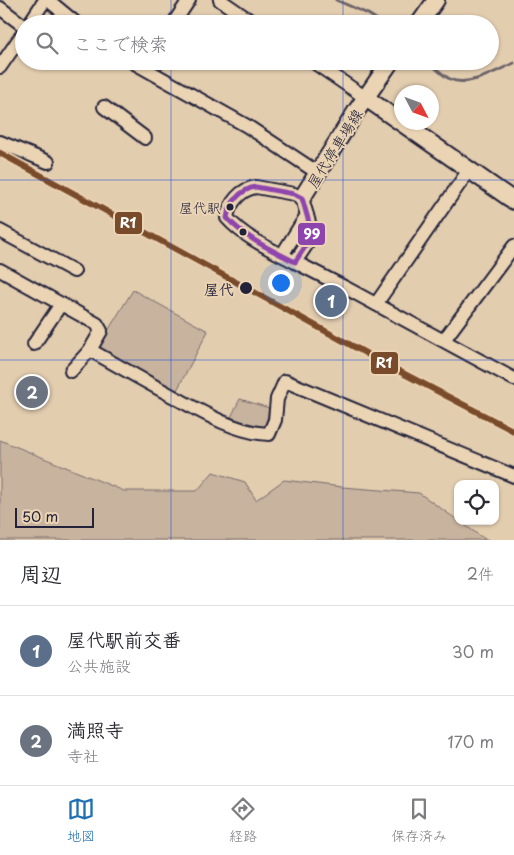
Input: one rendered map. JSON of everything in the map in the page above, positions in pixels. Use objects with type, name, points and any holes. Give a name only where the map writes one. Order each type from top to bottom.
[{"type":"main road","points":[[425,15],[436,0]]},
{"type":"main road","name":"屋代停車場線","points":[[302,198],[386,70]]},
{"type":"main road","points":[[366,98],[514,201]]},
{"type":"street","points":[[36,15],[47,0],[66,15]]},
{"type":"street","points":[[179,15],[188,0]]},
{"type":"street","points":[[220,0],[242,15]]},
{"type":"street","points":[[0,8],[15,19]]},
{"type":"street","points":[[0,67],[15,45]]},
{"type":"street","points":[[154,70],[248,126],[318,173]]},
{"type":"street","points":[[325,70],[366,98]]},
{"type":"street","points":[[104,107],[145,138]]},
{"type":"street","points":[[0,142],[48,162]]},
{"type":"street","points":[[376,304],[469,170]]},
{"type":"street","points":[[295,262],[312,233],[302,198],[294,194],[268,188],[248,188],[241,192],[228,209],[227,218],[233,224],[282,255],[295,262],[376,304],[444,340],[514,379]]},
{"type":"street","points":[[282,255],[307,215]]},
{"type":"street","points":[[0,231],[74,271]]},
{"type":"street","points":[[444,340],[514,246]]},
{"type":"street","points":[[0,270],[97,324],[101,331],[90,350],[71,371]]},
{"type":"street","points":[[34,344],[61,304]]},
{"type":"street","points":[[90,350],[194,408],[239,429],[269,434],[275,420],[277,399],[285,380],[514,476]]},
{"type":"shaded area","points":[[133,290],[208,331],[176,392],[94,348],[107,329],[109,329]]},
{"type":"shaded area","points":[[240,399],[269,408],[266,425],[263,428],[230,419]]},
{"type":"shaded area","points":[[0,440],[124,491],[197,491],[213,472],[245,482],[256,500],[284,480],[419,493],[454,518],[454,525],[465,525],[489,540],[0,540]]},
{"type":"waterway","points":[[336,0],[370,15]]},
{"type":"waterway","points":[[438,70],[450,79],[465,81],[483,77],[514,63]]},
{"type":"transit line","name":"R1","points":[[0,153],[391,367],[514,431]]},
{"type":"transit line","name":"99","points":[[256,187],[294,194],[302,198],[312,233],[295,262],[250,238],[227,218],[233,202],[245,191],[256,187]]},
{"type":"place","name":"屋代駅","points":[[230,207]]},
{"type":"place","name":"屋代","points":[[246,288]]},
{"type":"place","name":"屋代駅前交番","points":[[331,301]]},
{"type":"place","name":"満照寺","points":[[32,392]]}]
